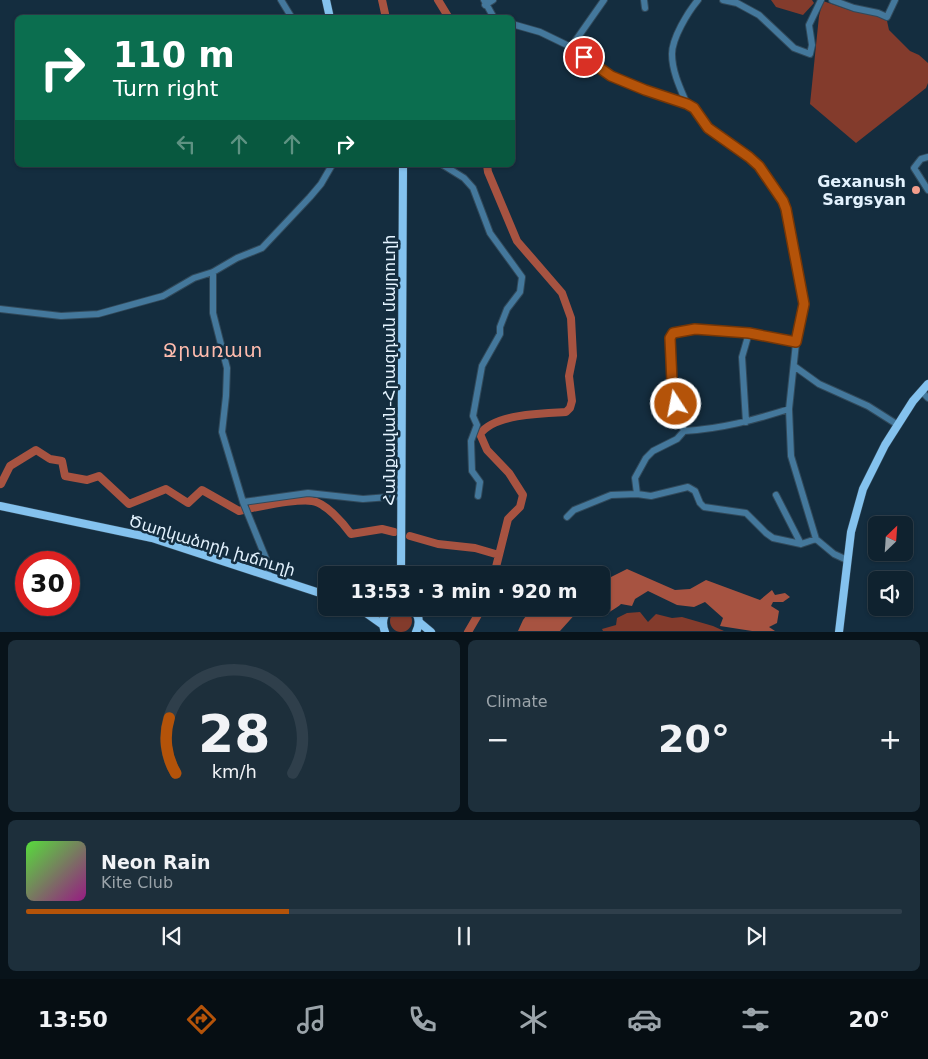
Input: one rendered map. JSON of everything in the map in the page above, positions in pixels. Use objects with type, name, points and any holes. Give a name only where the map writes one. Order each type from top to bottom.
[{"type":"main road","points":[[326,0],[329,15]]},
{"type":"main road","name":"Հանքավան-Հրազդան մայրուղի","points":[[401,566],[403,167]]},
{"type":"main road","points":[[839,632],[851,532],[863,490],[898,425],[921,391],[928,384]]},
{"type":"main road","name":"Ծաղկաձորի խճուղի","points":[[0,506],[152,538],[318,592]]},
{"type":"main road","points":[[370,616],[384,628]]},
{"type":"main road","points":[[384,628],[383,620],[385,616]]},
{"type":"main road","points":[[417,616],[419,622],[431,632]]},
{"type":"main road","points":[[416,632],[419,622]]},
{"type":"street","points":[[281,0],[290,15]]},
{"type":"street","points":[[492,15],[484,2],[494,0]]},
{"type":"street","points":[[571,47],[604,0]]},
{"type":"street","points":[[644,0],[645,8]]},
{"type":"street","points":[[687,104],[677,80],[672,53],[677,35],[698,0]]},
{"type":"street","points":[[723,0],[737,3],[759,15],[794,48],[810,54],[812,45],[809,25],[821,0]]},
{"type":"street","points":[[832,0],[887,17],[895,0]]},
{"type":"street","points":[[515,25],[540,32],[571,47],[611,76],[694,108],[708,128],[759,166],[783,201],[804,304],[796,342],[789,409],[791,456],[816,539],[834,554],[847,560]]},
{"type":"street","points":[[928,157],[921,159],[914,168],[928,190]]},
{"type":"street","points":[[0,309],[61,316],[98,314],[163,296],[194,278],[213,272],[237,258],[255,252],[269,242],[284,223],[310,198],[331,167]]},
{"type":"street","points":[[446,167],[464,178],[473,188],[490,233],[522,277],[520,292],[507,309],[500,327],[500,334],[482,366],[473,416],[477,426],[472,441],[472,471],[480,482],[478,496]]},
{"type":"street","points":[[213,272],[213,312],[226,368],[226,396],[222,432],[243,502],[268,561],[268,576]]},
{"type":"street","points":[[684,431],[678,416],[672,382],[670,338],[673,333],[695,329],[749,333],[796,342]]},
{"type":"street","points":[[746,422],[742,357],[749,333]]},
{"type":"street","points":[[794,366],[818,384],[868,406],[898,425]]},
{"type":"street","points":[[921,391],[928,398]]},
{"type":"street","points":[[637,494],[635,478],[646,458],[653,451],[676,439],[684,431],[703,430],[746,422],[789,409]]},
{"type":"street","points":[[566,516],[574,510],[611,495],[637,494],[651,496],[688,487],[693,489],[704,507],[746,513],[773,538],[801,544],[816,539]]},
{"type":"street","points":[[243,502],[308,493],[363,500],[402,496]]},
{"type":"street","points":[[776,495],[801,544]]},
{"type":"shaded area","points":[[771,0],[812,0],[814,3],[803,15],[776,7]]},
{"type":"shaded area","points":[[823,1],[852,11],[880,16],[887,21],[889,30],[910,51],[919,55],[928,63],[928,83],[926,88],[856,143],[810,104],[819,16]]},
{"type":"shaded area","points":[[627,569],[675,590],[690,589],[706,580],[760,600],[772,590],[775,595],[785,593],[790,597],[783,602],[773,602],[771,606],[779,611],[777,623],[769,627],[775,631],[752,631],[720,626],[723,618],[705,602],[694,607],[677,605],[648,591],[635,599],[632,606],[621,604],[610,612],[610,578]]},
{"type":"shaded area","points":[[640,612],[648,622],[656,614],[672,618],[682,617],[724,631],[603,631],[602,629],[616,625],[617,618],[627,613]]},
{"type":"shaded area","points":[[392,616],[411,617],[412,621],[409,629],[401,632],[393,629],[390,621]]},
{"type":"shaded area","points":[[526,616],[574,616],[560,631],[518,631]]},
{"type":"waterway","points":[[382,0],[385,15]]},
{"type":"waterway","points":[[438,0],[447,15]]},
{"type":"waterway","points":[[487,167],[517,241],[562,293],[571,318],[573,356],[569,376],[572,401],[570,408],[566,412],[532,414],[507,419],[496,422],[480,434],[487,450],[509,473],[523,495],[520,507],[508,519],[496,566]]},
{"type":"waterway","points":[[0,483],[10,466],[36,450],[50,459],[62,461],[65,476],[87,480],[99,476],[129,504],[166,489],[188,503],[202,490],[239,511],[243,510]]},
{"type":"waterway","points":[[252,508],[312,501],[328,509],[351,534],[382,529],[394,532]]},
{"type":"waterway","points":[[410,536],[438,544],[475,548],[499,555]]},
{"type":"waterway","points":[[468,632],[477,616]]},
{"type":"place","name":"Gexanush Sargsyan","points":[[916,190]]},
{"type":"district","name":"Ջրառատ","points":[[213,350]]},
{"type":"route","points":[[584,57],[611,76],[694,108],[708,128],[759,166],[783,201],[786,209],[804,304],[796,342],[749,333],[695,329],[673,333],[670,338],[672,382],[676,404]]}]
